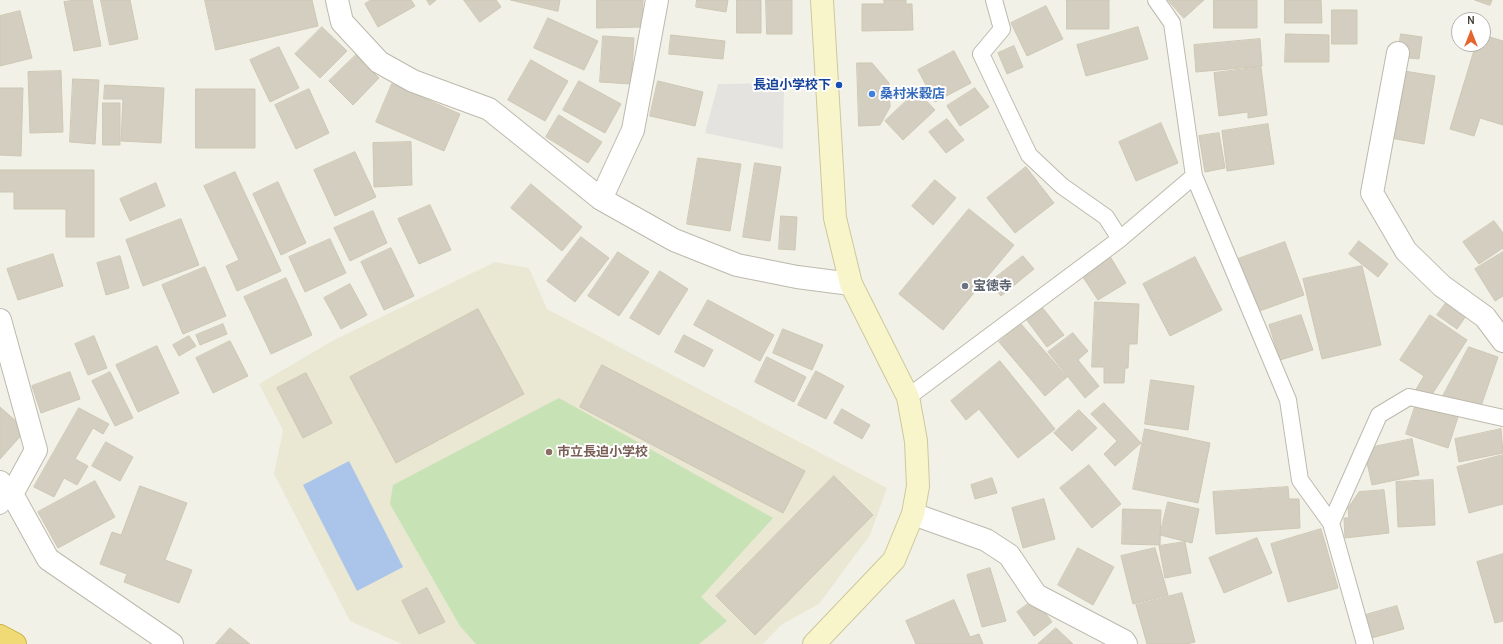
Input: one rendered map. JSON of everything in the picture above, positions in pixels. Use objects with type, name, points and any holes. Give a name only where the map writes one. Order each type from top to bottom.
[{"type":"highway","points":[[0,636],[15,644]]},
{"type":"street","points":[[337,0],[342,22],[378,62],[413,82],[489,109],[601,199],[674,240],[737,265],[797,277],[851,284]]},
{"type":"street","points":[[601,199],[633,130],[657,0]]},
{"type":"street","points":[[814,644],[894,560],[913,514],[918,486],[916,441],[908,397],[851,284],[835,218],[822,0]]},
{"type":"street","points":[[1398,53],[1372,193],[1406,251],[1442,286],[1485,317],[1503,341]]},
{"type":"street","points":[[0,320],[36,450],[4,494],[48,559],[172,644]]},
{"type":"street","points":[[913,514],[986,540],[1009,555],[1036,595],[1124,641],[1126,644]]},
{"type":"lane","points":[[994,0],[1002,29],[981,54],[1029,155],[1062,186],[1106,218],[1120,238]]},
{"type":"lane","points":[[1156,0],[1172,23],[1194,176],[1288,400],[1300,480],[1331,523],[1365,644]]},
{"type":"lane","points":[[908,397],[1120,238],[1194,176]]},
{"type":"lane","points":[[1331,523],[1380,415],[1409,397],[1503,418]]},
{"type":"shaded area","points":[[784,83],[783,149],[705,133],[718,84]]},
{"type":"shaded area","name":"市立長迫小学校","points":[[495,262],[529,268],[547,309],[887,488],[870,535],[819,604],[781,625],[763,644],[402,644],[350,621],[274,474],[283,430],[259,384],[334,340]]},
{"type":"green space","points":[[559,398],[773,518],[701,597],[727,621],[699,644],[476,644],[460,626],[390,504],[393,485]]},
{"type":"water","points":[[349,461],[403,567],[357,591],[303,485]]},
{"type":"building","points":[[92,0],[101,46],[74,51],[64,2]]},
{"type":"building","points":[[101,0],[130,0],[138,39],[110,45]]},
{"type":"building","points":[[205,0],[312,0],[318,26],[216,50]]},
{"type":"building","points":[[371,0],[411,0],[415,6],[378,27],[365,4]]},
{"type":"building","points":[[427,0],[436,0],[430,5]]},
{"type":"building","points":[[464,0],[496,0],[501,7],[480,22]]},
{"type":"building","points":[[511,0],[560,0],[558,11]]},
{"type":"building","points":[[597,0],[643,0],[642,27],[597,28]]},
{"type":"building","points":[[697,0],[728,0],[726,12],[696,7]]},
{"type":"building","points":[[737,0],[761,0],[761,33],[737,33]]},
{"type":"building","points":[[766,0],[792,0],[792,34],[767,34]]},
{"type":"building","points":[[884,0],[906,0],[906,4],[912,4],[913,30],[862,31],[862,4],[884,4]]},
{"type":"building","points":[[1067,0],[1109,0],[1109,29],[1067,29]]},
{"type":"building","points":[[1168,0],[1204,0],[1184,18]]},
{"type":"building","points":[[1214,0],[1257,0],[1257,28],[1214,28]]},
{"type":"building","points":[[1285,0],[1321,0],[1322,23],[1285,23]]},
{"type":"building","points":[[1475,0],[1492,0],[1490,5]]},
{"type":"building","points":[[1046,6],[1063,39],[1027,56],[1011,23]]},
{"type":"building","points":[[1332,10],[1357,10],[1357,44],[1332,44]]},
{"type":"building","points":[[20,11],[32,58],[0,66],[0,16]]},
{"type":"building","points":[[548,18],[598,41],[584,70],[534,48]]},
{"type":"building","points":[[322,27],[347,51],[320,78],[295,54]]},
{"type":"building","points":[[1138,27],[1148,59],[1086,76],[1077,45]]},
{"type":"building","points":[[1286,34],[1329,35],[1329,62],[1285,62]]},
{"type":"building","points":[[1401,34],[1422,37],[1419,59],[1400,57],[1398,53]]},
{"type":"building","points":[[671,35],[725,41],[723,59],[669,54]]},
{"type":"building","points":[[603,36],[634,38],[631,84],[600,82]]},
{"type":"building","points":[[1491,37],[1503,41],[1503,125],[1480,118],[1474,136],[1450,129],[1474,52],[1491,52]]},
{"type":"building","points":[[1260,39],[1262,66],[1196,72],[1194,45]]},
{"type":"building","points":[[1014,46],[1023,67],[1007,74],[998,53]]},
{"type":"building","points":[[279,47],[299,88],[270,102],[250,60]]},
{"type":"building","points":[[954,51],[971,83],[935,102],[918,70]]},
{"type":"building","points":[[356,55],[379,78],[353,105],[329,81]]},
{"type":"building","points":[[531,60],[568,81],[545,121],[508,100]]},
{"type":"building","points":[[857,63],[872,63],[889,83],[890,107],[880,125],[859,126]]},
{"type":"building","points":[[1261,67],[1267,115],[1248,118],[1248,112],[1219,116],[1214,73]]},
{"type":"building","points":[[1398,70],[1435,76],[1424,144],[1385,137]]},
{"type":"building","points":[[61,71],[63,132],[30,133],[28,72]]},
{"type":"building","points":[[73,79],[99,80],[95,144],[70,142]]},
{"type":"building","points":[[579,81],[621,104],[605,133],[563,110]]},
{"type":"building","points":[[658,81],[703,92],[695,126],[650,116]]},
{"type":"building","points":[[392,84],[460,114],[444,151],[376,122]]},
{"type":"building","points":[[105,85],[164,88],[161,143],[121,141],[123,99],[104,99]]},
{"type":"building","points":[[0,88],[23,88],[21,156],[0,155]]},
{"type":"building","points":[[975,88],[989,107],[960,126],[947,106]]},
{"type":"building","points":[[196,89],[255,89],[255,148],[196,148]]},
{"type":"building","points":[[309,89],[329,133],[296,149],[275,105]]},
{"type":"building","points":[[917,91],[935,110],[903,140],[885,121]]},
{"type":"building","points":[[103,103],[120,103],[120,145],[103,145]]},
{"type":"building","points":[[559,115],[602,142],[588,163],[546,137]]},
{"type":"building","points":[[947,119],[964,140],[946,153],[929,132]]},
{"type":"building","points":[[1161,123],[1178,163],[1136,181],[1119,142]]},
{"type":"building","points":[[1268,124],[1274,164],[1227,171],[1222,131]]},
{"type":"building","points":[[1219,133],[1225,168],[1205,172],[1199,136]]},
{"type":"building","points":[[411,142],[412,185],[374,187],[373,143]]},
{"type":"building","points":[[355,152],[376,197],[335,216],[314,170]]},
{"type":"building","points":[[698,158],[741,164],[730,231],[687,224]]},
{"type":"building","points":[[755,163],[781,167],[770,241],[743,237]]},
{"type":"building","points":[[1026,167],[1054,203],[1015,233],[987,198]]},
{"type":"building","points":[[0,170],[94,170],[94,237],[66,237],[66,209],[14,209],[14,192],[0,192]]},
{"type":"building","points":[[235,172],[281,271],[237,291],[226,266],[239,260],[204,186]]},
{"type":"building","points":[[935,180],[956,198],[933,225],[912,206]]},
{"type":"building","points":[[278,182],[306,243],[281,255],[253,194]]},
{"type":"building","points":[[156,183],[165,206],[130,221],[120,199]]},
{"type":"building","points":[[531,184],[582,227],[562,251],[511,208]]},
{"type":"building","points":[[430,205],[451,250],[419,264],[398,219]]},
{"type":"building","points":[[969,209],[1014,245],[943,330],[899,294]]},
{"type":"building","points":[[373,211],[387,243],[350,261],[334,228]]},
{"type":"building","points":[[781,216],[797,217],[795,250],[779,249]]},
{"type":"building","points":[[181,219],[199,265],[143,286],[126,240]]},
{"type":"building","points":[[1494,221],[1503,233],[1503,248],[1479,264],[1463,242]]},
{"type":"building","points":[[581,237],[609,258],[575,302],[547,281]]},
{"type":"building","points":[[330,239],[346,273],[305,292],[289,257]]},
{"type":"building","points":[[1359,241],[1388,264],[1378,277],[1349,254]]},
{"type":"building","points":[[1285,242],[1304,295],[1254,313],[1235,260]]},
{"type":"building","points":[[391,248],[414,296],[384,310],[361,262]]},
{"type":"building","points":[[618,252],[649,272],[619,316],[588,296]]},
{"type":"building","points":[[1503,252],[1503,296],[1495,301],[1475,269]]},
{"type":"building","points":[[1108,253],[1126,283],[1098,300],[1079,271]]},
{"type":"building","points":[[53,254],[63,286],[18,300],[7,269]]},
{"type":"building","points":[[120,256],[129,288],[106,295],[97,263]]},
{"type":"building","points":[[1023,256],[1034,269],[1001,296],[990,282]]},
{"type":"building","points":[[1195,257],[1222,310],[1170,336],[1143,284]]},
{"type":"building","points":[[1362,266],[1381,345],[1322,359],[1303,279]]},
{"type":"building","points":[[205,267],[226,316],[183,334],[162,285]]},
{"type":"building","points":[[660,271],[688,289],[659,335],[630,318]]},
{"type":"building","points":[[286,278],[312,335],[271,354],[244,297]]},
{"type":"building","points":[[350,284],[367,315],[341,329],[324,298]]},
{"type":"building","points":[[1449,299],[1468,313],[1457,329],[1437,315]]},
{"type":"building","points":[[708,300],[774,335],[760,361],[694,325]]},
{"type":"building","points":[[1095,302],[1139,304],[1137,344],[1129,344],[1128,368],[1125,368],[1124,383],[1104,383],[1104,367],[1092,367]]},
{"type":"building","points":[[1042,307],[1064,335],[1047,347],[1026,319]]},
{"type":"building","points":[[478,309],[524,394],[396,463],[350,377]]},
{"type":"building","points":[[1301,315],[1313,350],[1280,360],[1269,325]]},
{"type":"building","points":[[1430,315],[1467,340],[1429,399],[1415,391],[1424,376],[1400,360]]},
{"type":"building","points":[[223,324],[227,334],[200,345],[196,335]]},
{"type":"building","points":[[1021,324],[1067,377],[1045,396],[999,342]]},
{"type":"building","points":[[783,329],[823,345],[812,370],[773,353]]},
{"type":"building","points":[[1073,333],[1088,351],[1078,360],[1099,386],[1085,398],[1048,352]]},
{"type":"building","points":[[684,335],[713,350],[704,367],[675,352]]},
{"type":"building","points":[[94,336],[107,368],[88,375],[75,344]]},
{"type":"building","points":[[189,336],[196,346],[179,356],[173,345]]},
{"type":"building","points":[[230,341],[248,376],[213,393],[196,358]]},
{"type":"building","points":[[157,346],[179,393],[138,412],[116,365]]},
{"type":"building","points":[[1469,347],[1498,357],[1480,409],[1443,396]]},
{"type":"building","points":[[767,357],[806,377],[794,402],[755,382]]},
{"type":"building","points":[[1000,361],[1055,429],[1018,458],[979,409],[966,420],[951,401]]},
{"type":"building","points":[[602,365],[805,471],[783,513],[580,407]]},
{"type":"building","points":[[816,371],[844,386],[826,419],[798,405]]},
{"type":"building","points":[[70,372],[80,399],[41,413],[32,386]]},
{"type":"building","points":[[110,372],[133,418],[115,426],[92,381]]},
{"type":"building","points":[[306,373],[332,423],[303,438],[277,388]]},
{"type":"building","points":[[1151,380],[1194,386],[1188,430],[1145,424]]},
{"type":"building","points":[[1417,401],[1459,414],[1448,448],[1406,434]]},
{"type":"building","points":[[1104,403],[1141,443],[1115,466],[1104,454],[1117,441],[1091,414]]},
{"type":"building","points":[[0,407],[26,430],[0,459]]},
{"type":"building","points":[[79,408],[109,424],[103,434],[93,428],[75,459],[88,466],[77,485],[64,478],[54,497],[34,487]]},
{"type":"building","points":[[842,409],[870,425],[862,439],[834,423]]},
{"type":"building","points":[[1079,410],[1097,428],[1072,451],[1054,433]]},
{"type":"building","points":[[1145,429],[1210,443],[1198,503],[1133,489]]},
{"type":"building","points":[[1501,429],[1503,453],[1459,462],[1455,439]]},
{"type":"building","points":[[1412,439],[1419,475],[1372,485],[1364,449]]},
{"type":"building","points":[[106,442],[133,457],[120,481],[92,466]]},
{"type":"building","points":[[1503,455],[1503,504],[1469,513],[1457,467]]},
{"type":"building","points":[[1089,465],[1121,504],[1092,528],[1060,488]]},
{"type":"building","points":[[834,476],[873,515],[755,635],[716,596]]},
{"type":"building","points":[[992,478],[997,493],[975,499],[971,485]]},
{"type":"building","points":[[1433,480],[1435,525],[1398,527],[1396,482]]},
{"type":"building","points":[[95,481],[115,517],[58,548],[38,512]]},
{"type":"building","points":[[140,486],[187,503],[165,560],[192,570],[179,603],[124,582],[127,574],[100,564],[112,532],[121,535]]},
{"type":"building","points":[[1288,487],[1289,499],[1299,499],[1300,528],[1216,534],[1213,492]]},
{"type":"building","points":[[1384,490],[1389,533],[1345,538],[1344,518],[1349,518],[1348,508],[1359,492]]},
{"type":"building","points":[[1044,499],[1055,539],[1023,548],[1012,508]]},
{"type":"building","points":[[1168,502],[1199,509],[1192,543],[1160,535]]},
{"type":"building","points":[[1123,509],[1161,510],[1160,545],[1122,544]]},
{"type":"building","points":[[1321,529],[1338,588],[1288,602],[1271,544]]},
{"type":"building","points":[[1257,538],[1272,573],[1224,593],[1209,558]]},
{"type":"building","points":[[1185,542],[1191,573],[1165,578],[1159,546]]},
{"type":"building","points":[[1078,548],[1114,567],[1093,605],[1058,585]]},
{"type":"building","points":[[1155,548],[1168,595],[1133,604],[1121,556]]},
{"type":"building","points":[[1503,554],[1503,621],[1495,623],[1477,562]]},
{"type":"building","points":[[990,568],[1006,621],[982,627],[967,575]]},
{"type":"building","points":[[427,588],[445,622],[419,634],[402,601]]},
{"type":"building","points":[[1182,593],[1195,642],[1186,644],[1147,644],[1136,605]]},
{"type":"building","points":[[1035,599],[1052,622],[1034,636],[1017,612]]},
{"type":"building","points":[[954,600],[970,637],[979,634],[983,644],[916,644],[906,621]]},
{"type":"building","points":[[1397,606],[1404,629],[1368,639],[1362,616]]},
{"type":"building","points":[[230,628],[250,644],[216,644]]},
{"type":"building","points":[[1056,628],[1073,644],[1038,644]]},
{"type":"place","name":"長迫小学校下","points":[[839,85]]},
{"type":"place","name":"桑村米穀店","points":[[872,94]]},
{"type":"place","name":"宝徳寺","points":[[965,286]]},
{"type":"place","name":"市立長迫小学校","points":[[549,452]]}]
